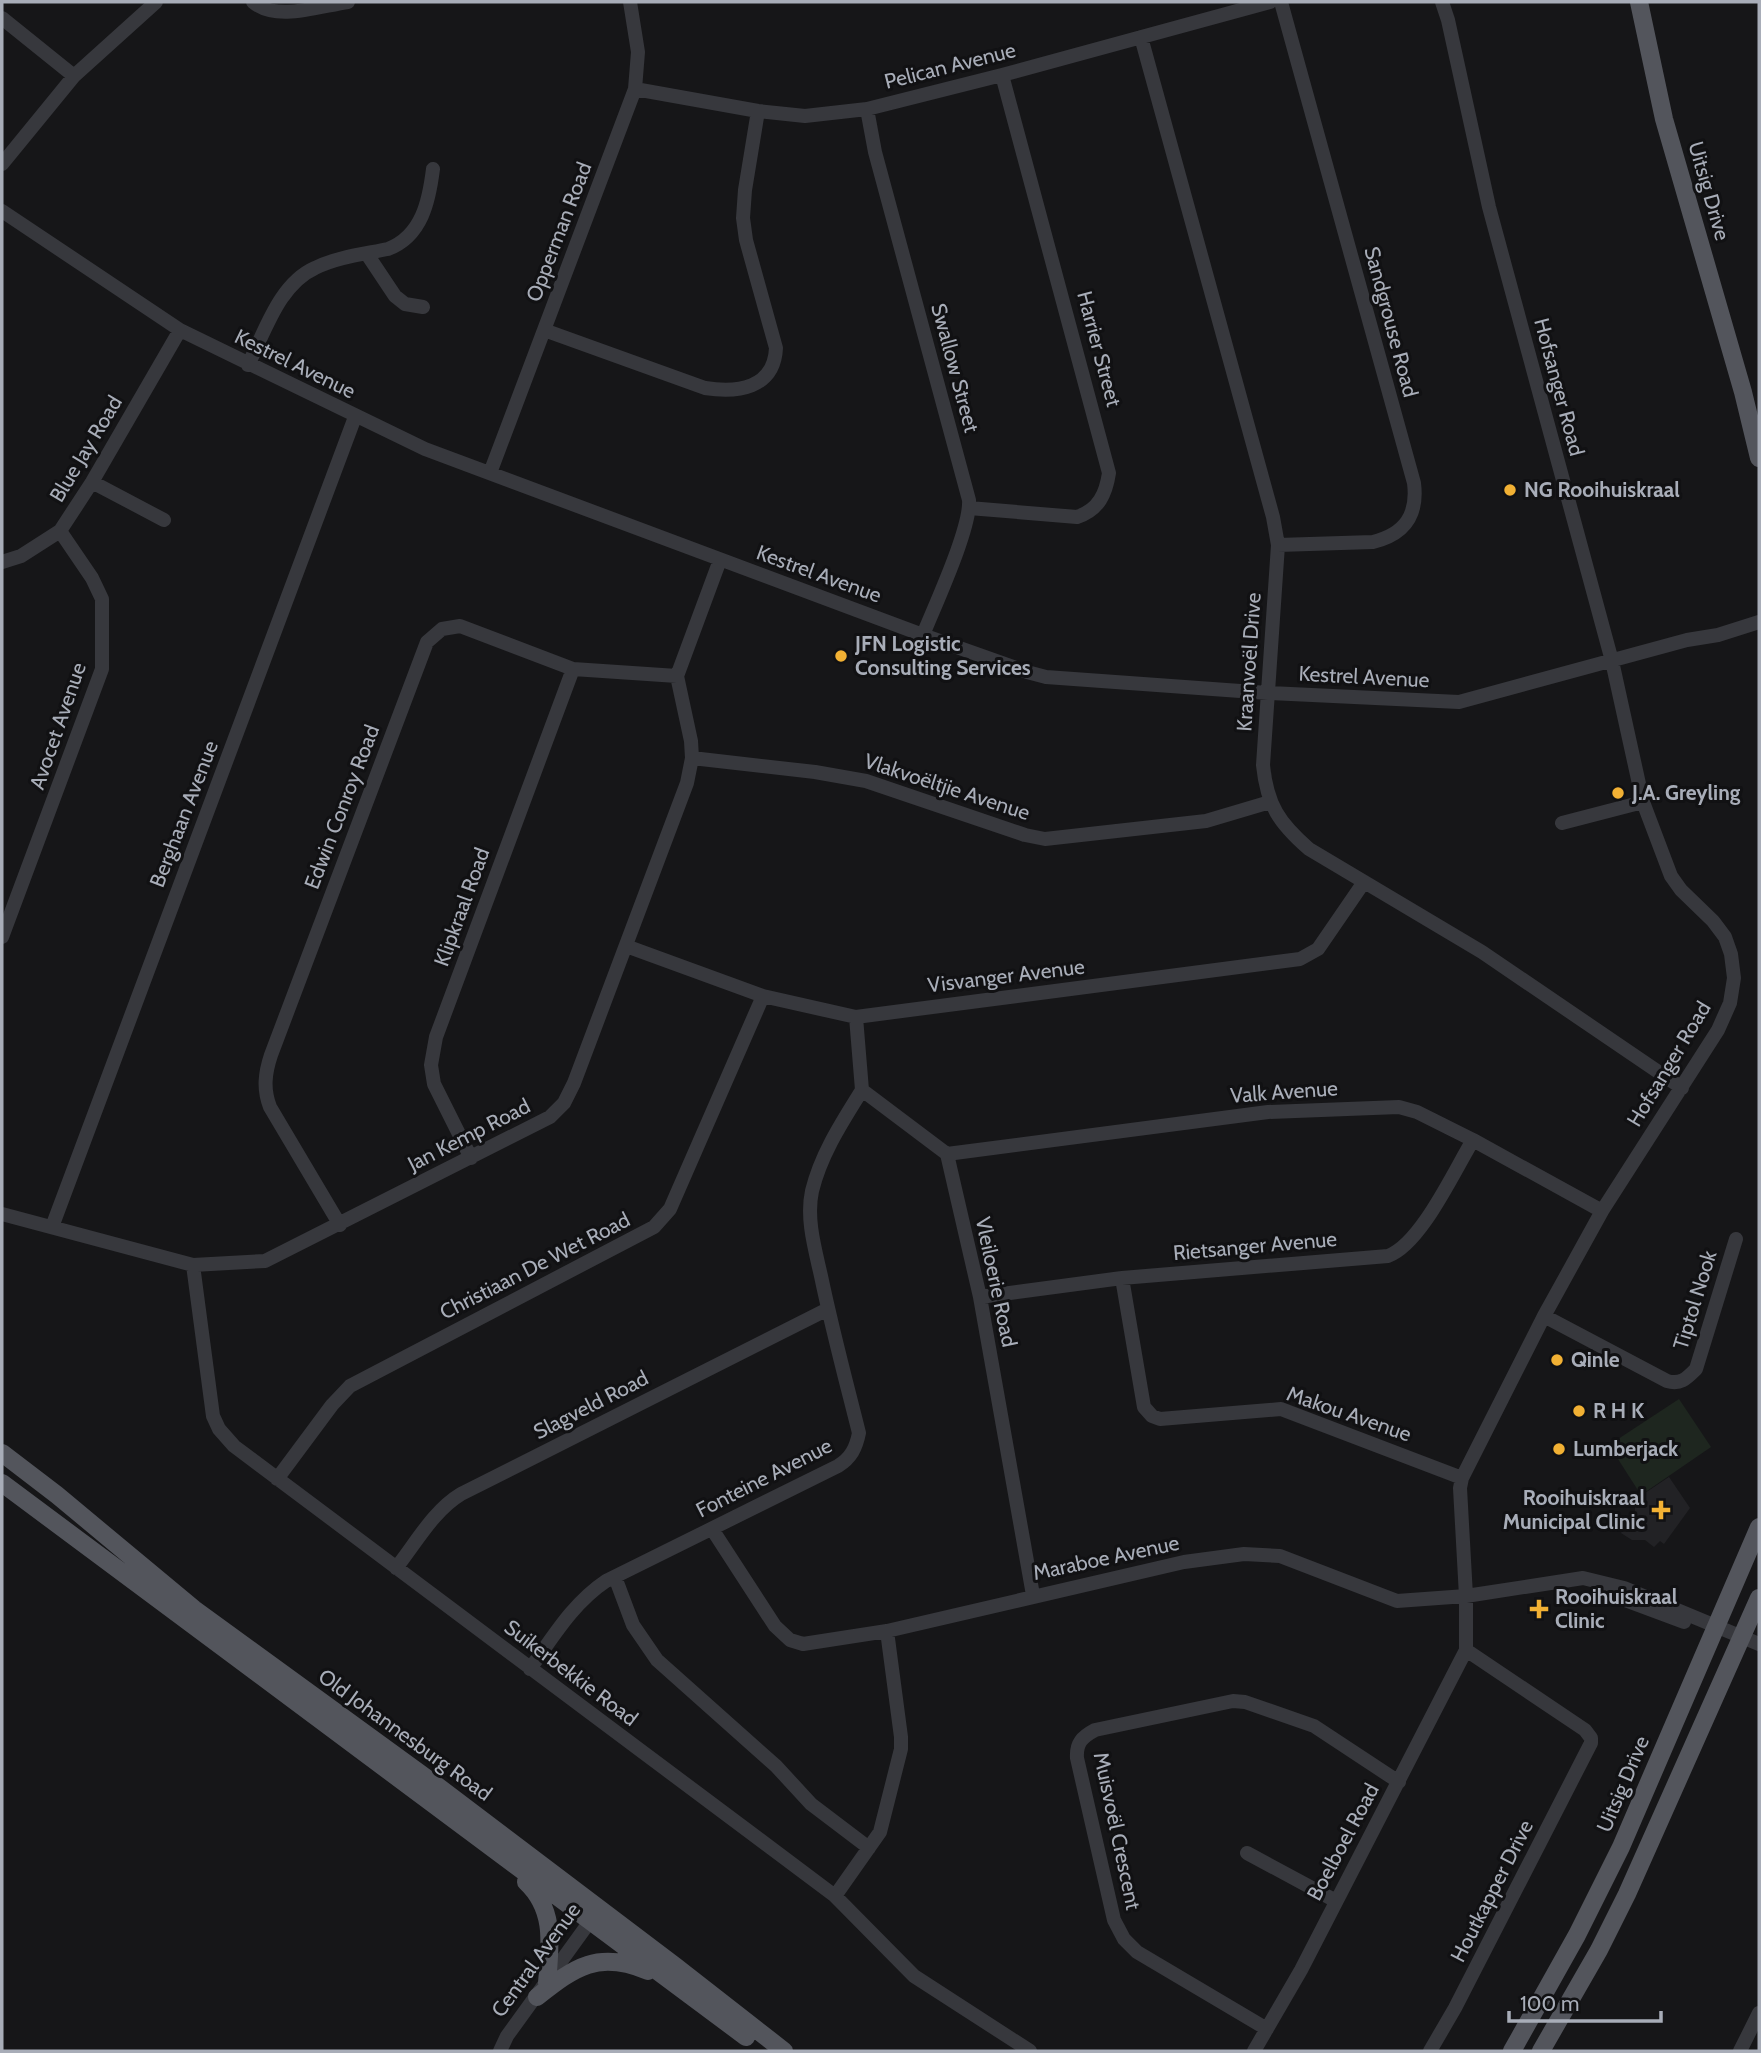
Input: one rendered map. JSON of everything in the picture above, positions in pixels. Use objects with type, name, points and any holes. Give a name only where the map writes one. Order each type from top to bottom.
[{"type":"main road","name":"Uitsig Drive","points":[[1639,2],[1664,120],[1743,392],[1759,458]]},
{"type":"main road","name":"Uitsig Drive","points":[[1743,392],[1759,431]]},
{"type":"main road","name":"Old Johannesburg Road","points":[[2,1452],[194,1608],[436,1785],[674,1982],[765,2051]]},
{"type":"main road","name":"Old Johannesburg Road","points":[[2,1483],[408,1784],[784,2051]]},
{"type":"main road","name":"Uitsig Drive","points":[[1512,2051],[1546,1994],[1621,1847],[1759,1527]]},
{"type":"main road","points":[[1541,2051],[1599,1950],[1627,1894],[1747,1642],[1759,1598]]},
{"type":"main road","points":[[408,1784],[540,1896],[550,1926],[542,1990]]},
{"type":"main road","points":[[542,1990],[569,1972],[590,1963],[611,1961],[632,1965],[674,1982]]},
{"type":"street","points":[[2,164],[74,76],[156,2]]},
{"type":"street","points":[[253,2],[265,10],[278,13],[315,4],[348,2]]},
{"type":"street","name":"Opperman Road","points":[[490,473],[635,89],[638,52],[630,2]]},
{"type":"street","name":"Pelican Avenue","points":[[635,89],[805,117],[867,109],[1270,2]]},
{"type":"street","name":"Sandgrouse Road","points":[[1278,545],[1373,542],[1385,539],[1407,522],[1416,500],[1281,2]]},
{"type":"street","name":"Hofsanger Road","points":[[1443,2],[1489,207],[1612,661],[1643,802],[1671,876],[1725,937],[1731,954],[1734,978],[1730,1003],[1718,1030],[1602,1211],[1544,1316],[1462,1478],[1460,1488],[1466,1650]]},
{"type":"street","points":[[2,18],[74,76]]},
{"type":"street","name":"Kraanvoël Drive","points":[[1141,37],[1267,493],[1278,545],[1263,765],[1270,802],[1286,830],[1309,849],[1482,952],[1682,1088]]},
{"type":"street","name":"Harrier Street","points":[[969,508],[1077,517],[1086,514],[1101,500],[1108,484],[1109,473],[1109,463],[1002,75]]},
{"type":"street","name":"Swallow Street","points":[[867,109],[969,508],[963,532],[923,635]]},
{"type":"street","points":[[544,330],[705,388],[741,390],[767,373],[774,364],[776,348],[746,240],[743,218],[758,111]]},
{"type":"street","points":[[248,365],[278,303],[301,276],[317,267],[397,245],[414,230],[428,201],[433,169]]},
{"type":"street","name":"Kestrel Avenue","points":[[2,211],[180,330],[425,449],[923,635],[1046,677],[1268,693],[1463,702],[1688,639],[1759,613]]},
{"type":"street","points":[[367,254],[395,296],[405,304],[423,307]]},
{"type":"street","name":"Blue Jay Road","points":[[2,562],[45,543],[60,531],[92,482],[180,330]]},
{"type":"street","name":"Berghaan Avenue","points":[[52,1227],[355,417]]},
{"type":"street","points":[[92,482],[164,520]]},
{"type":"street","name":"Avocet Avenue","points":[[2,937],[102,669],[102,598],[92,578],[60,531]]},
{"type":"street","points":[[677,676],[720,560]]},
{"type":"street","name":"Kestrel Avenue","points":[[1688,639],[1718,635],[1759,622]]},
{"type":"street","name":"Edwin Conroy Road","points":[[340,1225],[270,1107],[265,1092],[265,1076],[424,648],[436,632],[448,626],[460,626],[573,669],[677,676]]},
{"type":"street","name":"Klipkraal Road","points":[[471,1158],[434,1084],[431,1056],[573,669]]},
{"type":"street","name":"Jan Kemp Road","points":[[2,1214],[193,1265],[265,1261],[550,1117],[564,1103],[575,1083],[687,783],[692,758],[677,676]]},
{"type":"street","name":"Vlakvoëltjie Avenue","points":[[692,758],[815,772],[866,781],[1025,835],[1045,839],[1206,821],[1270,802]]},
{"type":"street","points":[[1562,823],[1643,802]]},
{"type":"street","name":"Visvanger Avenue","points":[[626,946],[762,996],[856,1017],[1300,959],[1318,949],[1364,882]]},
{"type":"street","name":"Christiaan De Wet Road","points":[[277,1479],[350,1385],[654,1227],[670,1209],[762,996]]},
{"type":"street","points":[[856,1017],[862,1090],[947,1154]]},
{"type":"street","name":"Fonteine Avenue","points":[[530,1669],[588,1593],[838,1466],[849,1458],[857,1446],[859,1433],[828,1309],[810,1211],[812,1192],[834,1134],[862,1090]]},
{"type":"street","name":"Valk Avenue","points":[[947,1154],[1268,1112],[1391,1107],[1417,1112],[1602,1211]]},
{"type":"street","name":"Rietsanger Avenue","points":[[980,1297],[1122,1278],[1381,1257],[1397,1252],[1417,1234],[1472,1140]]},
{"type":"street","name":"Vleiloerie Road","points":[[947,1154],[980,1297],[1033,1595]]},
{"type":"street","name":"Tiptol Nook","points":[[1544,1316],[1667,1381],[1675,1383],[1685,1380],[1696,1369],[1735,1239]]},
{"type":"street","name":"Suikerbekkie Road","points":[[193,1265],[213,1416],[229,1441],[835,1896],[914,1976],[1030,2051]]},
{"type":"street","name":"Makou Avenue","points":[[1122,1278],[1144,1407],[1152,1416],[1160,1419],[1281,1409],[1462,1478]]},
{"type":"street","name":"Slagveld Road","points":[[396,1568],[440,1511],[461,1494],[828,1309]]},
{"type":"street","name":"Maraboe Avenue","points":[[712,1529],[775,1626],[790,1640],[803,1644],[887,1631],[1184,1562],[1244,1554],[1280,1556],[1391,1600],[1466,1595],[1562,1580],[1747,1642],[1759,1654]]},
{"type":"street","points":[[615,1577],[633,1625],[657,1660],[776,1766],[811,1804],[869,1849]]},
{"type":"street","points":[[835,1896],[884,1824],[901,1749],[887,1631]]},
{"type":"street","name":"Houtkapper Drive","points":[[1430,2051],[1589,1749],[1591,1738],[1586,1730],[1466,1650]]},
{"type":"street","name":"Boelboel Road","points":[[1254,2051],[1301,1970],[1466,1650]]},
{"type":"street","name":"Muisvoël Crescent","points":[[1267,2029],[1137,1952],[1125,1939],[1114,1920],[1077,1758],[1077,1746],[1083,1737],[1095,1730],[1238,1701],[1314,1726],[1399,1782]]},
{"type":"street","points":[[1247,1853],[1336,1901]]},
{"type":"street","name":"Central Avenue","points":[[500,2051],[507,2036],[594,1915]]},
{"type":"street","points":[[1740,2051],[1759,2013]]},
{"type":"street","name":"Central Avenue","points":[[489,2051],[507,2036]]},
{"type":"shaded area","points":[[1679,1399],[1711,1447],[1641,1495],[1609,1445]]},
{"type":"shaded area","name":"Rooihuiskraal Municipal Clinic","points":[[1669,1477],[1690,1508],[1664,1544],[1660,1541],[1654,1547],[1645,1540],[1632,1540],[1621,1533],[1635,1513],[1635,1506],[1642,1495]]},
{"type":"place","name":"NG Rooihuiskraal","points":[[1510,490]]},
{"type":"place","name":"JFN Logistic Consulting Services","points":[[841,656]]},
{"type":"place","name":"J.A. Greyling","points":[[1618,793]]},
{"type":"place","name":"Qinle","points":[[1557,1360]]},
{"type":"place","name":"R H K","points":[[1579,1411]]},
{"type":"place","name":"Lumberjack","points":[[1559,1449]]},
{"type":"place","name":"Rooihuiskraal Municipal Clinic","points":[[1661,1510]]},
{"type":"place","name":"Rooihuiskraal Clinic","points":[[1539,1609]]}]
